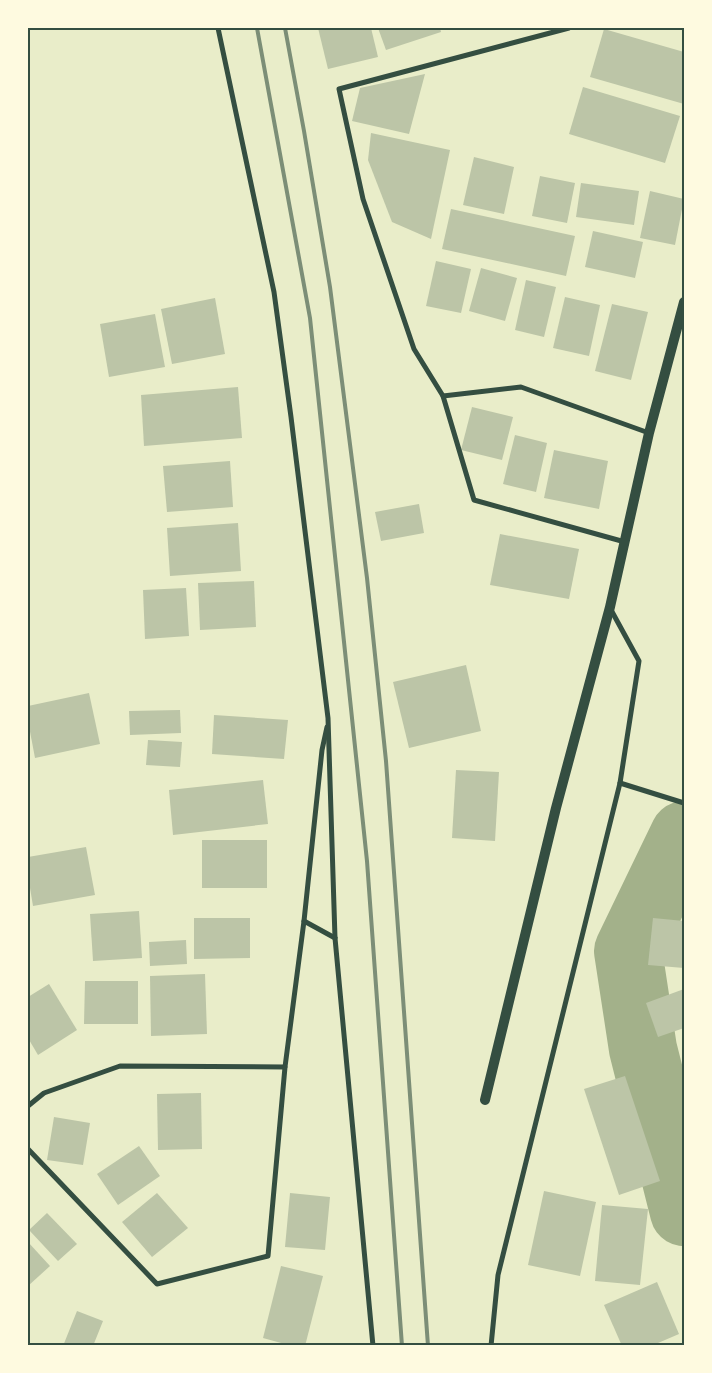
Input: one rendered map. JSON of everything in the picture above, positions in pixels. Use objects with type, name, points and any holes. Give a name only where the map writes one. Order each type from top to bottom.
[{"type":"main road","points":[[485,1100],[556,808],[610,607],[649,433],[684,302]]},
{"type":"street","points":[[218,28],[274,292],[293,426],[328,718],[335,938],[373,1346]]},
{"type":"street","points":[[569,28],[339,89],[363,199],[414,349],[443,396],[474,500],[625,542]]},
{"type":"street","points":[[443,396],[521,387],[649,433]]},
{"type":"street","points":[[491,1346],[498,1275],[620,783],[639,662],[610,607]]},
{"type":"street","points":[[28,1148],[157,1284],[268,1256],[285,1067],[304,921],[322,750],[328,718]]},
{"type":"street","points":[[620,783],[684,803]]},
{"type":"street","points":[[304,921],[335,938]]},
{"type":"street","points":[[28,1106],[44,1093],[120,1066],[285,1067]]},
{"type":"building","points":[[318,28],[371,28],[378,57],[328,69]]},
{"type":"building","points":[[378,28],[440,28],[441,32],[386,50]]},
{"type":"building","points":[[604,29],[684,52],[684,104],[590,77]]},
{"type":"building","points":[[425,74],[409,134],[352,121],[360,88]]},
{"type":"building","points":[[583,87],[680,116],[665,163],[569,134]]},
{"type":"building","points":[[371,133],[450,150],[431,239],[392,222],[368,160]]},
{"type":"building","points":[[474,157],[514,167],[504,214],[463,205]]},
{"type":"building","points":[[540,176],[575,183],[567,223],[532,216]]},
{"type":"building","points":[[581,183],[639,191],[634,225],[576,217]]},
{"type":"building","points":[[650,191],[684,199],[675,245],[640,238]]},
{"type":"building","points":[[451,209],[575,236],[566,276],[442,249]]},
{"type":"building","points":[[593,231],[643,242],[635,278],[585,267]]},
{"type":"building","points":[[436,261],[471,269],[461,313],[426,306]]},
{"type":"building","points":[[481,268],[517,278],[505,321],[469,311]]},
{"type":"building","points":[[526,280],[556,287],[544,337],[515,330]]},
{"type":"building","points":[[565,297],[600,305],[589,356],[553,348]]},
{"type":"building","points":[[215,298],[225,354],[172,364],[161,309]]},
{"type":"building","points":[[612,304],[648,312],[631,380],[595,371]]},
{"type":"building","points":[[155,314],[165,367],[109,377],[100,324]]},
{"type":"building","points":[[238,387],[242,438],[144,446],[141,395]]},
{"type":"building","points":[[472,407],[513,417],[502,460],[461,450]]},
{"type":"building","points":[[515,435],[547,443],[536,492],[503,484]]},
{"type":"building","points":[[554,450],[608,461],[599,509],[544,498]]},
{"type":"building","points":[[230,461],[233,507],[167,512],[163,466]]},
{"type":"building","points":[[419,504],[424,533],[381,541],[375,512]]},
{"type":"building","points":[[238,523],[241,571],[170,576],[167,528]]},
{"type":"building","points":[[500,534],[579,549],[569,599],[490,585]]},
{"type":"building","points":[[254,581],[256,627],[200,630],[198,583]]},
{"type":"building","points":[[186,588],[189,636],[145,639],[143,590]]},
{"type":"building","points":[[466,665],[481,731],[409,748],[393,682]]},
{"type":"building","points":[[89,693],[100,744],[35,758],[28,721],[28,706]]},
{"type":"building","points":[[180,710],[181,733],[130,735],[129,711]]},
{"type":"building","points":[[214,715],[288,720],[284,759],[212,754]]},
{"type":"building","points":[[148,740],[182,742],[180,767],[146,765]]},
{"type":"building","points":[[456,770],[499,772],[495,841],[452,838]]},
{"type":"building","points":[[263,780],[268,824],[173,835],[169,790]]},
{"type":"building","points":[[202,840],[267,840],[267,888],[202,888]]},
{"type":"building","points":[[86,847],[95,895],[33,906],[28,876],[28,857]]},
{"type":"building","points":[[139,911],[142,958],[93,961],[90,914]]},
{"type":"building","points":[[194,918],[250,918],[250,958],[194,959]]},
{"type":"building","points":[[653,918],[684,921],[684,968],[648,965]]},
{"type":"building","points":[[186,940],[187,964],[150,966],[149,942]]},
{"type":"building","points":[[205,974],[207,1034],[151,1036],[150,976]]},
{"type":"building","points":[[85,981],[138,981],[138,1024],[84,1024]]},
{"type":"building","points":[[49,984],[77,1030],[38,1055],[28,1038],[28,997]]},
{"type":"building","points":[[684,989],[684,1028],[658,1037],[646,1003]]},
{"type":"building","points":[[625,1076],[660,1181],[619,1195],[584,1089]]},
{"type":"building","points":[[201,1093],[202,1149],[158,1150],[157,1094]]},
{"type":"building","points":[[54,1117],[90,1123],[83,1165],[47,1160]]},
{"type":"building","points":[[139,1146],[160,1176],[118,1205],[97,1174]]},
{"type":"building","points":[[544,1191],[596,1202],[580,1276],[528,1265]]},
{"type":"building","points":[[157,1193],[188,1228],[152,1257],[122,1222]]},
{"type":"building","points":[[290,1193],[330,1197],[325,1250],[285,1247]]},
{"type":"building","points":[[602,1205],[648,1209],[640,1285],[595,1281]]},
{"type":"building","points":[[47,1213],[77,1244],[58,1261],[29,1230]]},
{"type":"building","points":[[28,1242],[50,1266],[28,1286]]},
{"type":"building","points":[[281,1266],[323,1276],[305,1346],[292,1346],[263,1338]]},
{"type":"building","points":[[657,1282],[679,1334],[651,1346],[622,1346],[604,1305]]},
{"type":"building","points":[[77,1311],[103,1321],[93,1346],[63,1346]]},
{"type":"waterway","points":[[684,835],[628,951],[643,1049],[684,1212]]},
{"type":"railway","points":[[257,28],[310,318],[367,861],[402,1346]]},
{"type":"railway","points":[[285,28],[330,287],[367,578],[386,761],[428,1346]]}]
